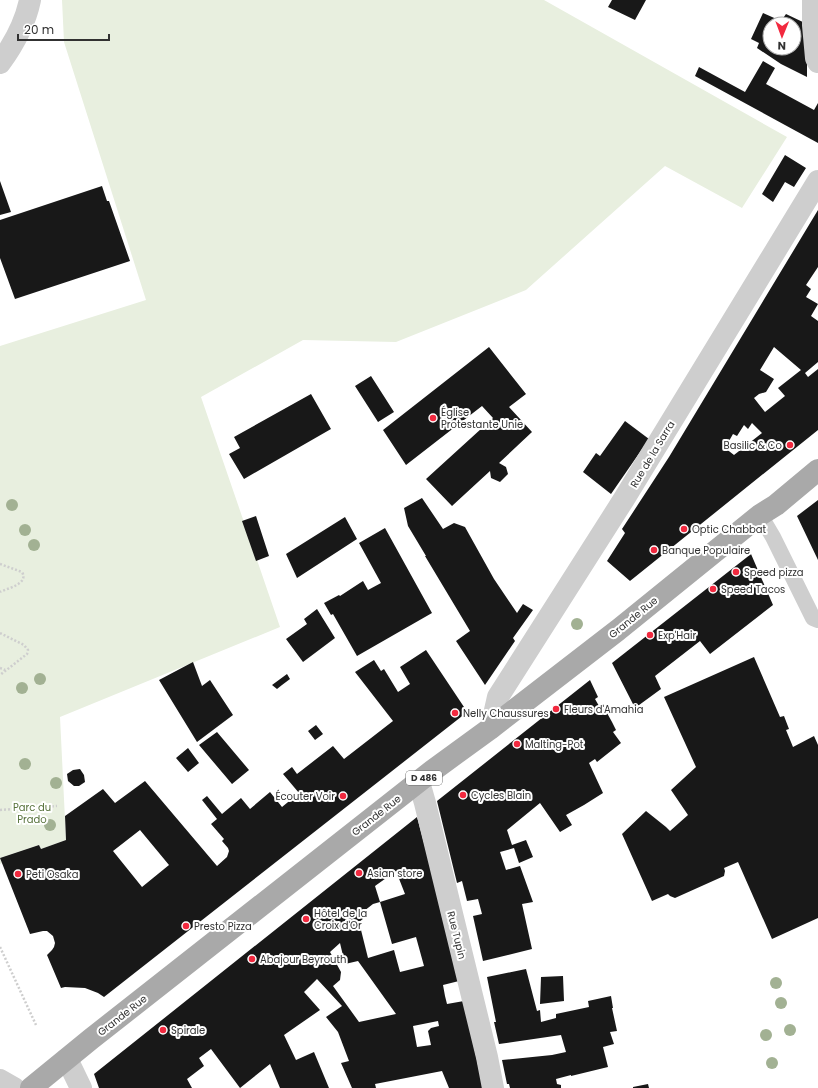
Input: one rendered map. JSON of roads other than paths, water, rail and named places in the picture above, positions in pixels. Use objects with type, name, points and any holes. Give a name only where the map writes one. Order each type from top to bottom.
[{"type":"main road","name":"Grande Rue","points":[[31,1088],[97,1034],[419,782],[618,630],[818,470]]},
{"type":"street","points":[[0,63],[10,50],[19,34],[30,0]]},
{"type":"street","points":[[813,0],[813,24],[816,58],[818,62]]},
{"type":"street","name":"Rue de la Sarra","points":[[491,728],[498,697],[624,499],[818,181]]},
{"type":"street","name":"Rue Tupin","points":[[419,782],[487,1057],[493,1088]]},
{"type":"street","points":[[67,1059],[81,1088]]},
{"type":"street","points":[[0,1080],[14,1088]]},
{"type":"lane","points":[[760,515],[816,619]]},
{"type":"place","name":"Église Protestante Unie","points":[[433,418]]},
{"type":"place","name":"Basilic & Co","points":[[790,445]]},
{"type":"place","name":"Optic Chabbat","points":[[684,529]]},
{"type":"place","name":"Banque Populaire","points":[[654,550]]},
{"type":"place","name":"Speed pizza","points":[[736,572]]},
{"type":"place","name":"Speed Tacos","points":[[713,589]]},
{"type":"place","name":"Exp'Hair","points":[[650,635]]},
{"type":"place","name":"Fleurs d'Amahia","points":[[556,709]]},
{"type":"place","name":"Nelly Chaussures","points":[[455,713]]},
{"type":"place","name":"Malting-Pot","points":[[517,744]]},
{"type":"place","name":"Cycles Blain","points":[[463,795]]},
{"type":"place","name":"Écouter Voir","points":[[343,796]]},
{"type":"place","name":"Asian store","points":[[359,873]]},
{"type":"place","name":"Peti Osaka","points":[[18,874]]},
{"type":"place","name":"Hôtel de la Croix d'Or","points":[[306,919]]},
{"type":"place","name":"Presto Pizza","points":[[186,926]]},
{"type":"place","name":"Abajour Beyrouth","points":[[252,959]]},
{"type":"place","name":"Spirale","points":[[163,1030]]},
{"type":"park label","name":"Parc du Prado","points":[[32,812]]}]
